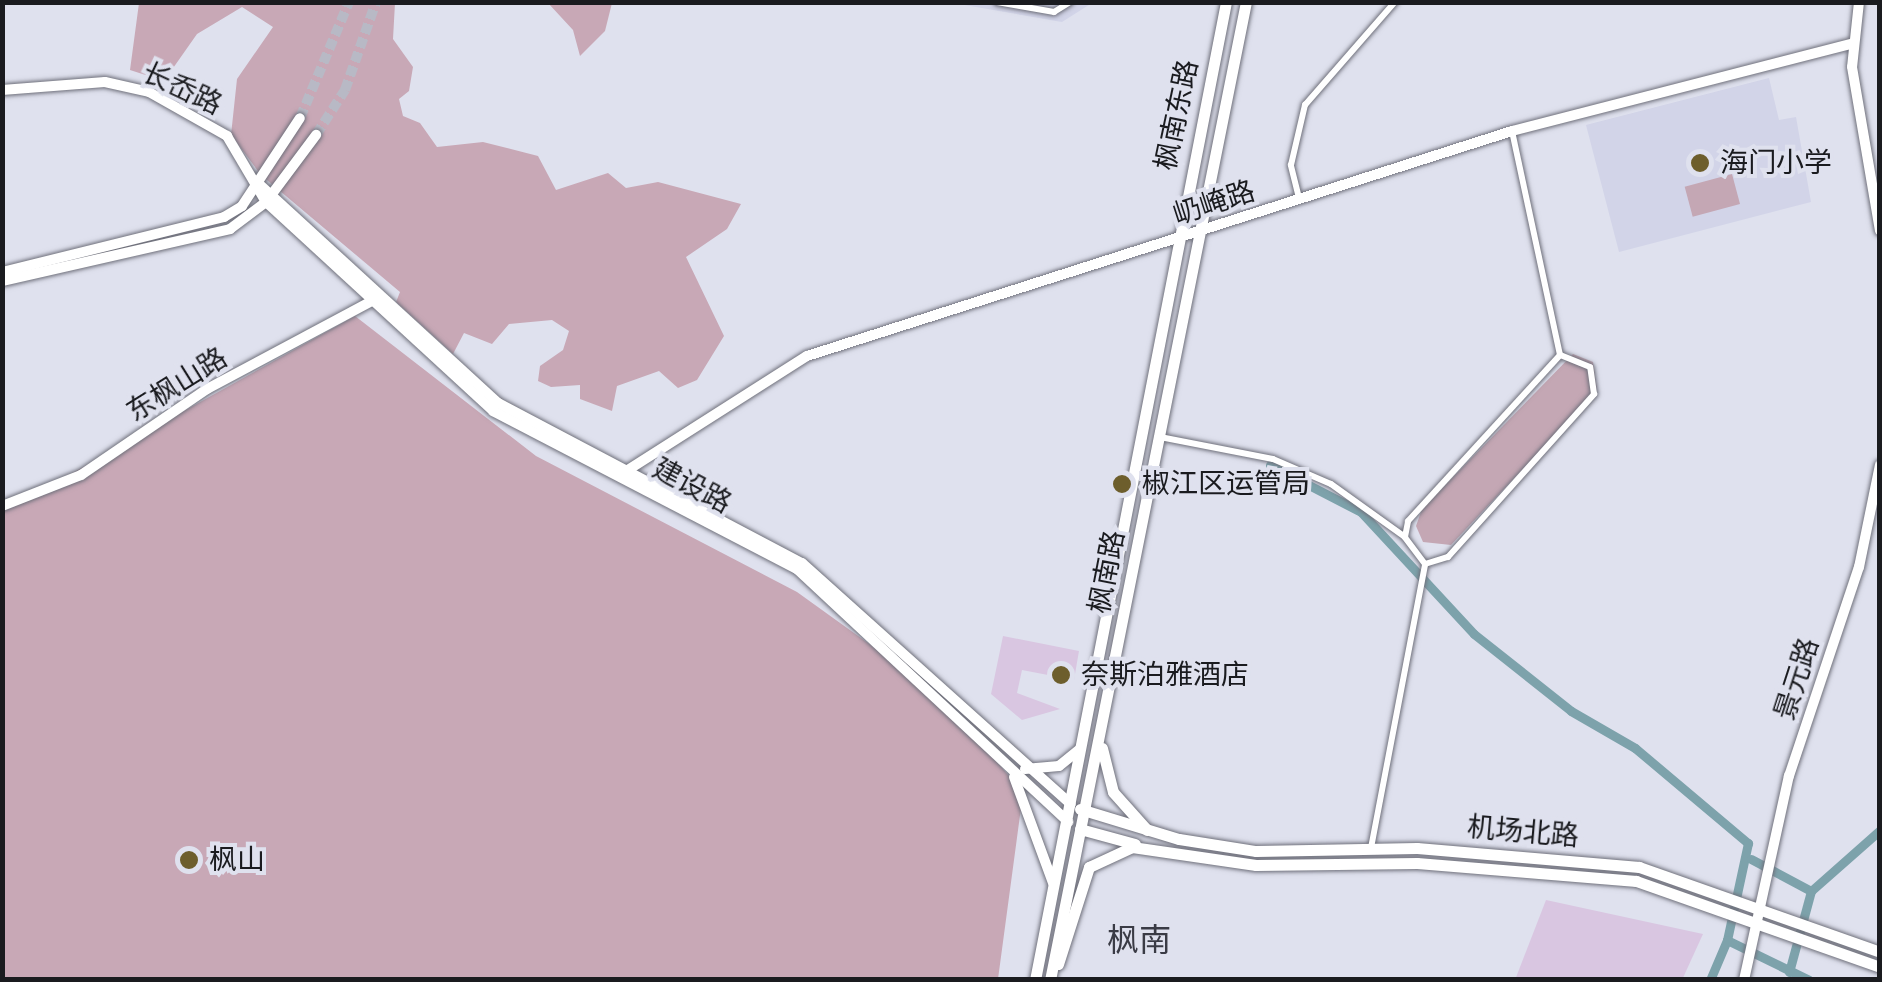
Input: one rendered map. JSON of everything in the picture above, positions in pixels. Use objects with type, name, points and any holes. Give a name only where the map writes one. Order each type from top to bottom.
[{"type":"main road","name":"枫南东路","points":[[1176,238],[1226,2]]},
{"type":"main road","name":"枫南路","points":[[1051,977],[1246,2]]},
{"type":"main road","points":[[1859,2],[1851,44],[1880,231]]},
{"type":"main road","name":"屷崦路","points":[[624,472],[807,356],[1512,131],[1851,44]]},
{"type":"main road","name":"长岙路","points":[[2,90],[105,82],[148,92],[228,136],[257,182]]},
{"type":"main road","points":[[2,272],[224,218],[257,182],[300,118]]},
{"type":"main road","points":[[2,281],[230,229],[269,198],[316,135]]},
{"type":"main road","name":"建设路","points":[[257,182],[374,300],[493,410],[802,563],[1024,769],[1071,804]]},
{"type":"main road","name":"建设路","points":[[269,198],[498,403],[797,569],[1068,822],[1083,830],[1153,849]]},
{"type":"main road","name":"枫南路","points":[[1035,980],[1083,744],[1176,238]]},
{"type":"main road","name":"东枫山路","points":[[2,506],[81,476],[207,390],[374,300]]},
{"type":"main road","name":"景元路","points":[[1745,975],[1789,776],[1858,567],[1880,464]]},
{"type":"main road","points":[[1100,738],[1113,792],[1150,832]]},
{"type":"main road","points":[[1024,769],[1059,766],[1083,744]]},
{"type":"main road","points":[[1009,768],[1037,824],[1054,888]]},
{"type":"main road","name":"机场北路","points":[[1071,804],[1150,832],[1256,851],[1371,849],[1639,866],[1880,952]]},
{"type":"main road","points":[[1051,977],[1089,867],[1122,848],[1153,849]]},
{"type":"main road","name":"机场北路","points":[[1153,849],[1256,865],[1416,863],[1636,881],[1755,928],[1880,967]]},
{"type":"street","points":[[997,2],[1054,12],[1070,2]]},
{"type":"street","points":[[1299,198],[1292,166],[1304,105],[1395,2]]},
{"type":"street","points":[[1512,131],[1560,355]]},
{"type":"street","points":[[1404,538],[1408,520],[1560,355]]},
{"type":"street","points":[[1425,564],[1448,558],[1594,394],[1590,366],[1560,355]]},
{"type":"street","points":[[1158,437],[1274,460],[1330,484],[1404,538],[1425,564],[1371,849]]},
{"type":"shaded area","points":[[139,3],[395,3],[393,39],[413,67],[409,91],[399,99],[403,116],[420,123],[437,147],[483,142],[538,156],[556,190],[608,173],[626,188],[658,182],[741,204],[727,229],[686,257],[724,336],[697,380],[678,388],[659,371],[617,386],[612,411],[580,399],[580,385],[551,387],[538,381],[540,366],[563,350],[569,331],[552,320],[509,324],[492,344],[464,333],[453,354],[396,302],[400,292],[261,175],[231,135],[237,79],[273,27],[242,7],[197,34],[164,81],[130,70]]},
{"type":"shaded area","points":[[548,3],[612,3],[605,31],[580,56],[573,30]]},
{"type":"shaded area","points":[[953,3],[1092,3],[1062,22]]},
{"type":"shaded area","name":"海门小学","points":[[1769,78],[1779,120],[1796,117],[1811,202],[1619,252],[1586,125]]},
{"type":"shaded area","points":[[1732,174],[1740,204],[1693,217],[1685,187]]},
{"type":"shaded area","points":[[355,316],[536,456],[797,592],[943,697],[1023,793],[998,979],[3,979],[2,512]]},
{"type":"shaded area","points":[[1573,354],[1593,362],[1597,390],[1451,545],[1423,542],[1416,526],[1422,509]]},
{"type":"building","name":"奈斯泊雅酒店","points":[[1003,636],[1079,651],[1074,680],[1022,670],[1017,693],[1060,709],[1022,720],[991,694]]},
{"type":"building","points":[[1546,900],[1703,934],[1682,980],[1515,980]]},
{"type":"waterway","points":[[1270,465],[1361,512],[1474,634],[1571,711],[1635,748],[1748,843],[1727,940],[1809,980]]},
{"type":"waterway","points":[[1789,972],[1811,891],[1880,830]]},
{"type":"waterway","points":[[1751,859],[1811,891]]},
{"type":"waterway","points":[[1710,980],[1727,940]]},
{"type":"tunnel","points":[[300,118],[349,2]]},
{"type":"tunnel","points":[[316,135],[345,90],[376,2]]},
{"type":"place","name":"海门小学","points":[[1700,163]]},
{"type":"place","name":"椒江区运管局","points":[[1122,484]]},
{"type":"place","name":"奈斯泊雅酒店","points":[[1061,675]]},
{"type":"place","name":"枫山","points":[[189,860]]},
{"type":"district","name":"枫南","points":[[1139,940]]}]
